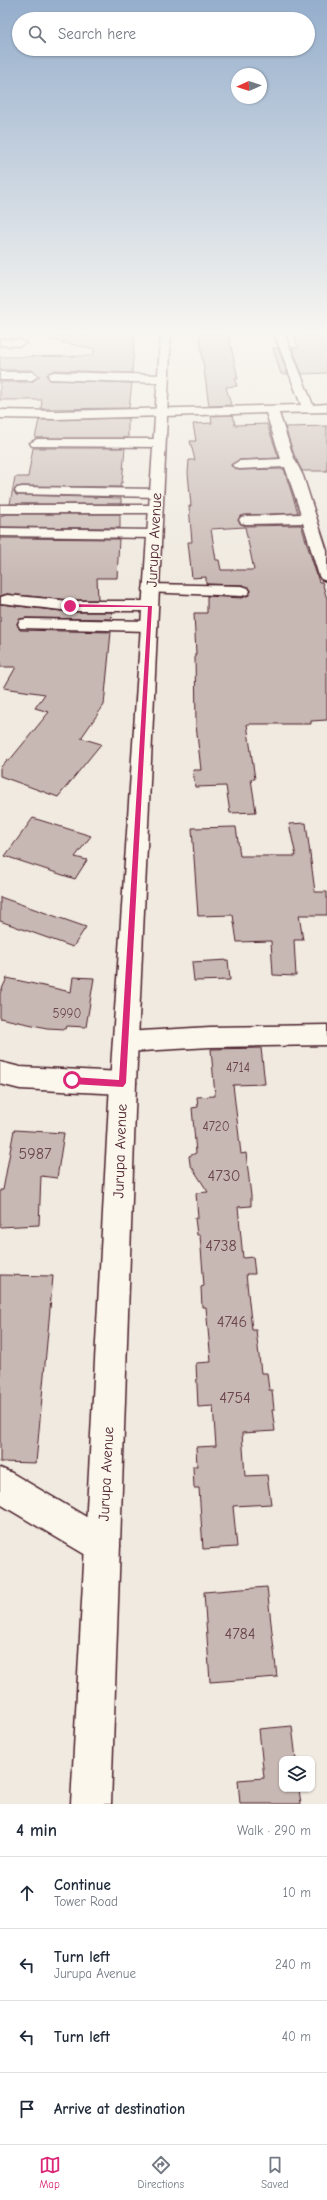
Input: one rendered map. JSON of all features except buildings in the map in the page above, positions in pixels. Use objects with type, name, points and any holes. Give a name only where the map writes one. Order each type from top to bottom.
[{"type":"main road","name":"Jurupa Avenue","points":[[91,1804],[125,1042],[160,414]]},
{"type":"main road","points":[[273,414],[296,476],[327,576]]},
{"type":"main road","points":[[37,443],[158,443]]},
{"type":"main road","points":[[239,465],[290,463]]},
{"type":"main road","points":[[22,491],[156,501]]},
{"type":"main road","points":[[0,509],[156,501]]},
{"type":"main road","points":[[246,520],[309,518]]},
{"type":"main road","points":[[0,532],[154,534]]},
{"type":"main road","points":[[26,624],[150,607],[242,591]]},
{"type":"main road","points":[[7,600],[70,606],[150,607]]},
{"type":"main road","points":[[125,1042],[210,1037],[327,1035]]},
{"type":"main road","points":[[0,1073],[20,1078],[123,1083]]},
{"type":"main road","points":[[0,1485],[103,1546]]},
{"type":"route","points":[[70,606],[150,606],[123,1083],[72,1080]]}]
